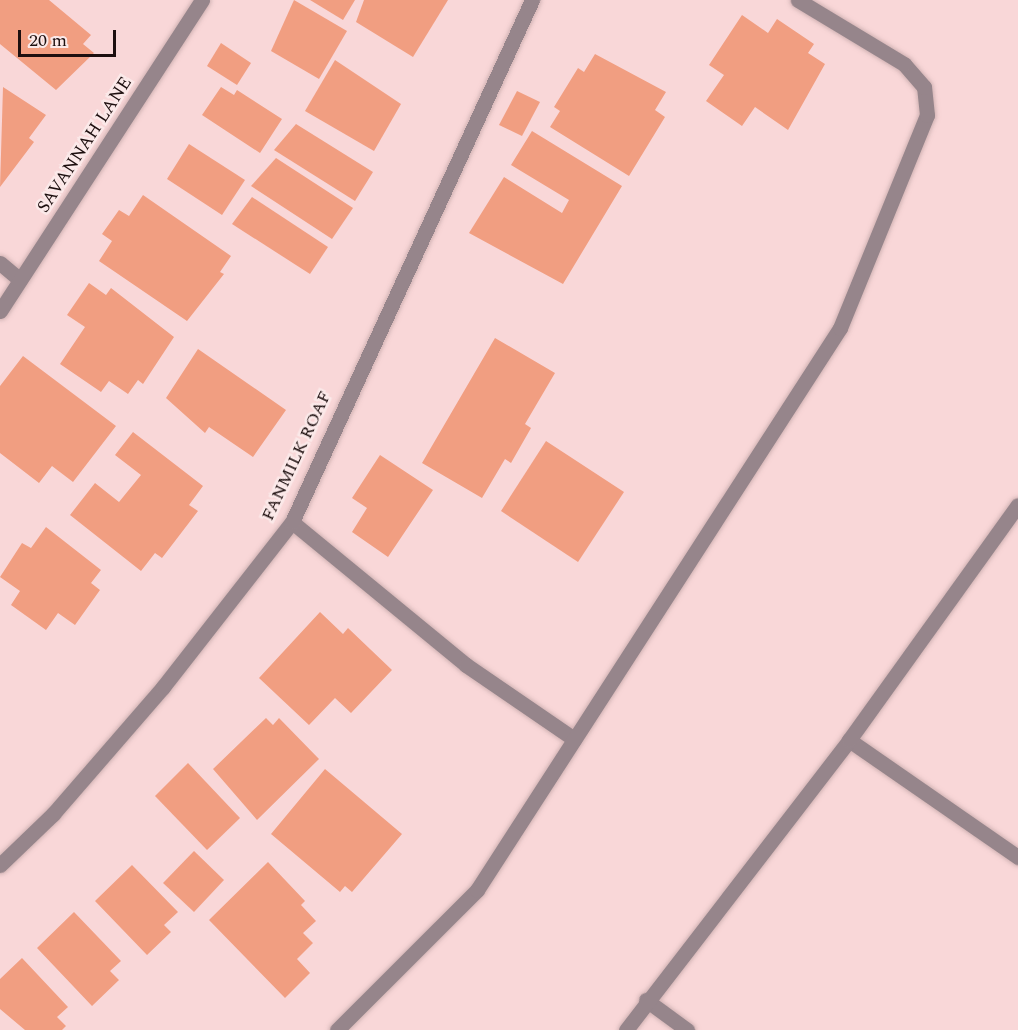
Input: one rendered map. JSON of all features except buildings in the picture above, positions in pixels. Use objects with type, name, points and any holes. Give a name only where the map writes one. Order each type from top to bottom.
[{"type":"street","name":"SAVANNAH LANE","points":[[0,311],[202,0]]},
{"type":"street","name":"FANMILK ROAF","points":[[0,865],[53,814],[163,687],[292,522],[532,0]]},
{"type":"street","points":[[336,1030],[477,890],[840,328],[927,115],[924,87],[904,64],[798,0]]},
{"type":"street","points":[[0,263],[20,280]]},
{"type":"street","points":[[626,1030],[646,1000],[849,740],[1018,504]]},
{"type":"street","points":[[292,522],[466,665],[574,739]]},
{"type":"street","points":[[849,740],[1018,857]]},
{"type":"street","points":[[646,1000],[687,1030]]}]
